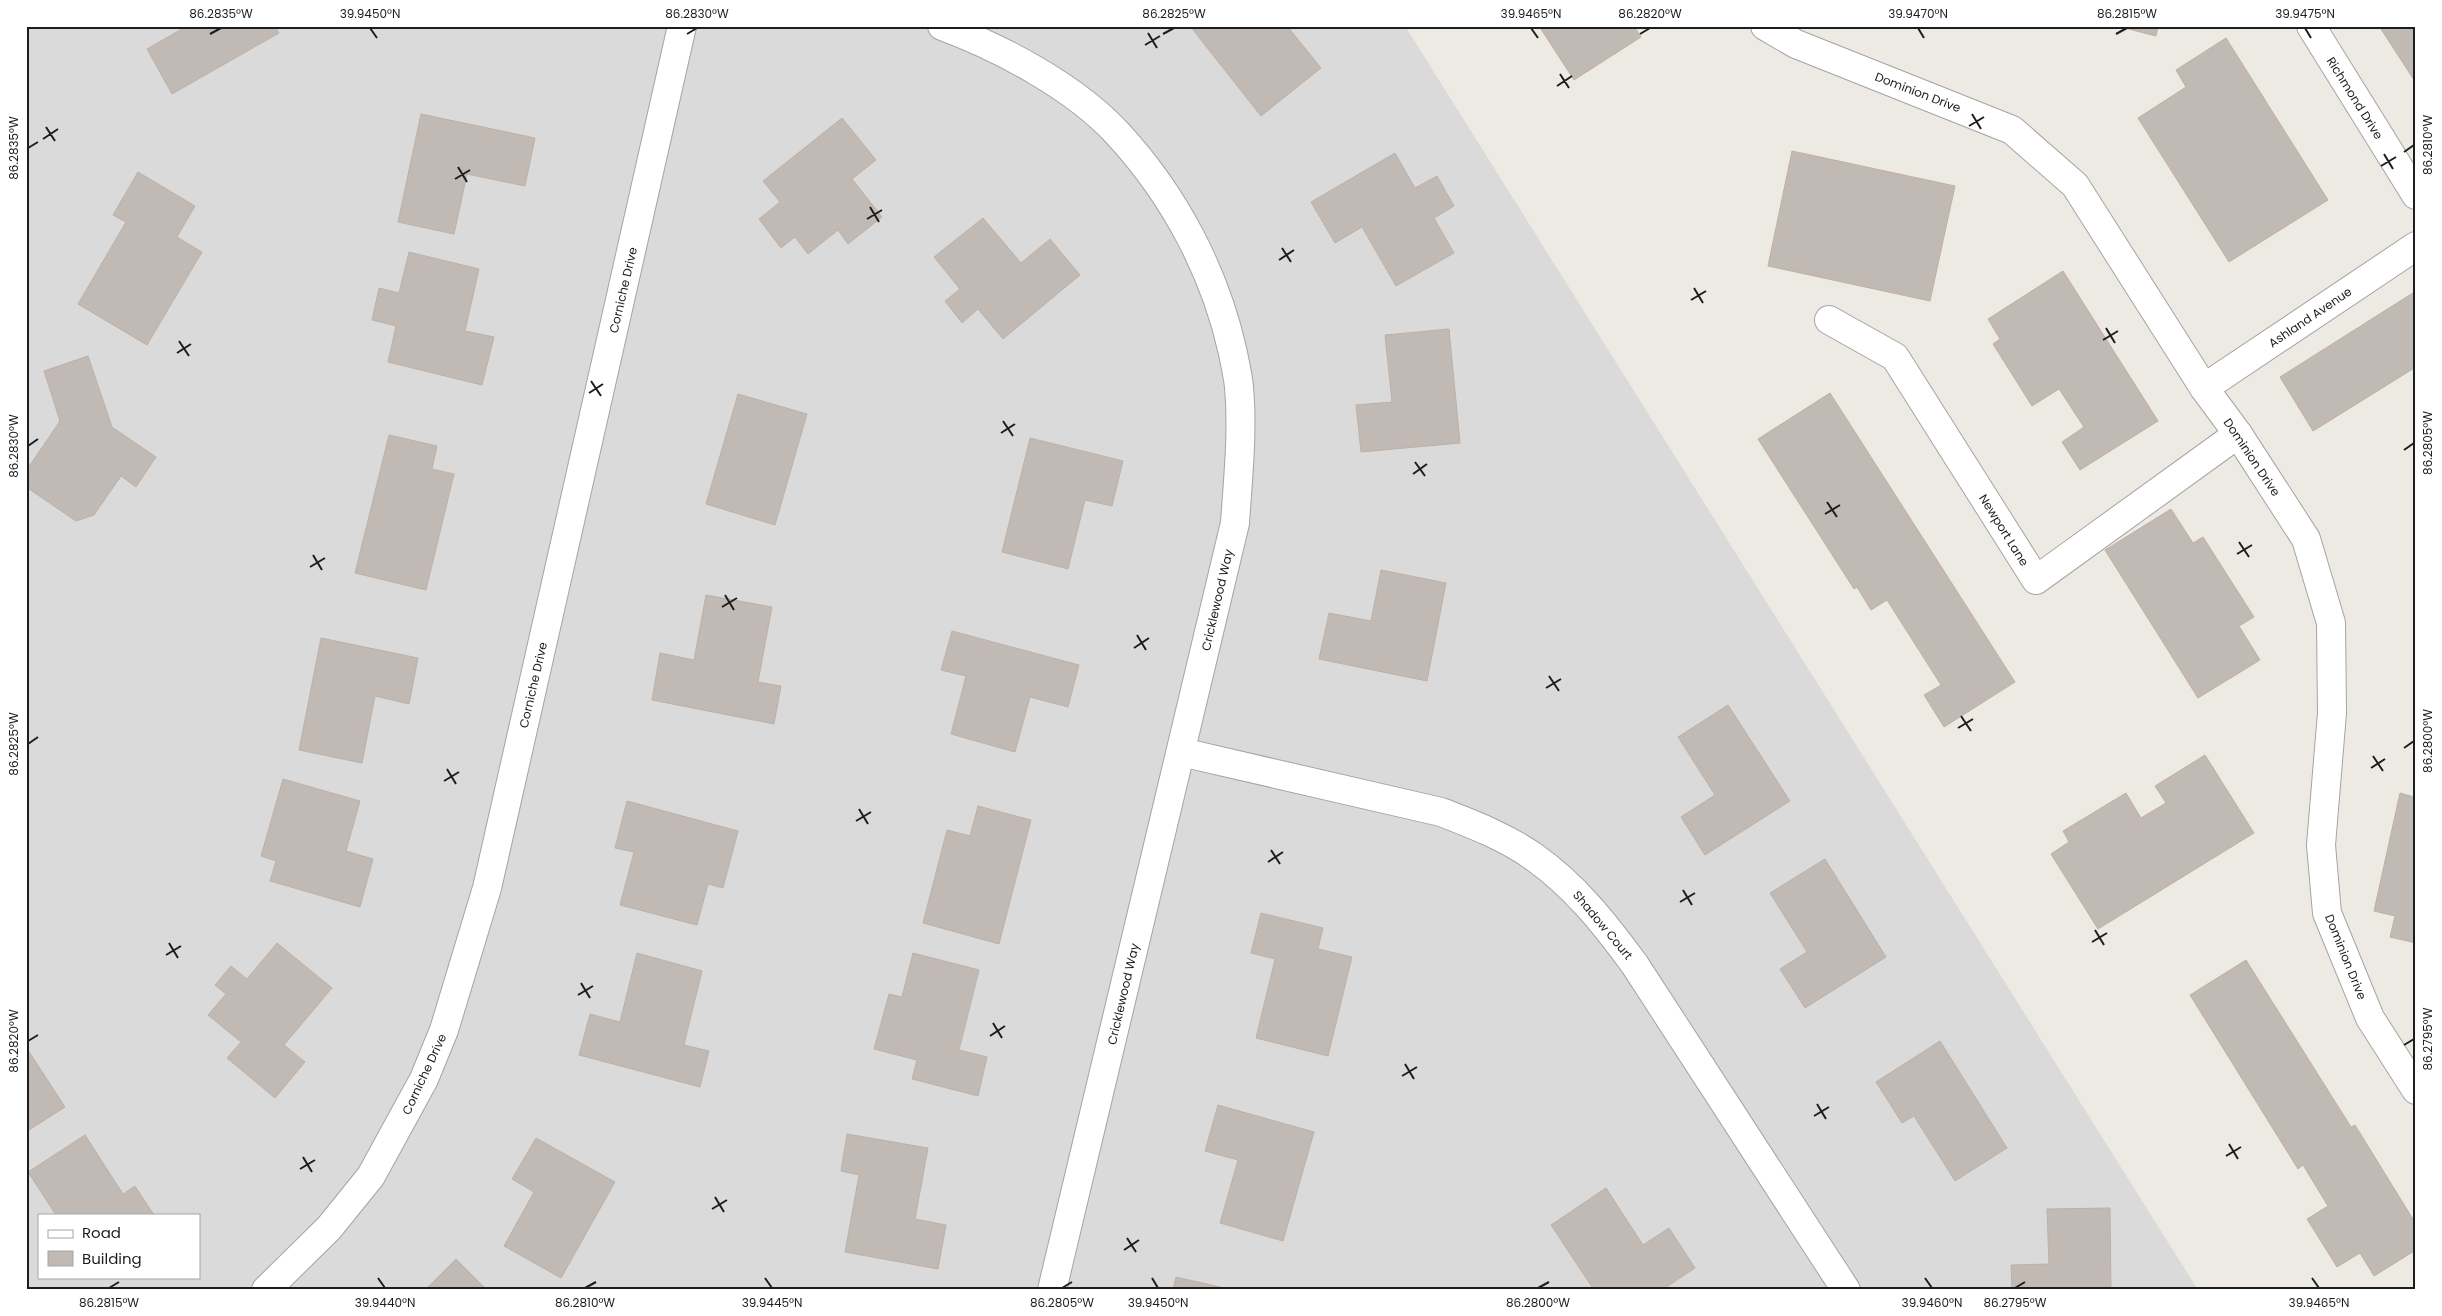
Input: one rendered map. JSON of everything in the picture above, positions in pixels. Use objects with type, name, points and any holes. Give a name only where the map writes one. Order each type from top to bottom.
[{"type":"street","name":"Corniche Drive","points":[[266,1290],[329,1228],[371,1176],[424,1079],[444,1030],[463,975],[487,888],[682,26]]},
{"type":"street","name":"Cricklewood Way","points":[[942,26],[999,51],[1068,91],[1118,134],[1164,193],[1190,235],[1213,282],[1228,331],[1239,386],[1241,450],[1235,523],[1052,1290]]},
{"type":"street","name":"Dominion Drive","points":[[1765,26],[1796,44],[2012,130],[2075,185],[2204,388],[2238,434],[2306,539],[2331,622],[2332,713],[2321,845],[2327,913],[2370,1018],[2416,1090]]},
{"type":"street","name":"Richmond Drive","points":[[2311,26],[2416,195]]},
{"type":"street","name":"Ashland Avenue","points":[[2204,388],[2416,246]]},
{"type":"street","name":"Newport Lane","points":[[1829,320],[1895,358],[2036,580],[2238,434]]},
{"type":"street","name":"Shadow Court","points":[[1181,752],[1441,812],[1481,828],[1532,856],[1572,887],[1606,925],[1635,965],[1846,1290]]},
{"type":"shaded area","points":[[26,26],[1405,26],[2198,1290],[26,1290]]},
{"type":"building","points":[[187,26],[275,26],[279,33],[172,94],[147,49]]},
{"type":"building","points":[[1190,26],[1287,26],[1321,68],[1261,116]]},
{"type":"building","points":[[1539,26],[1634,26],[1641,37],[1574,80]]},
{"type":"building","points":[[2117,26],[2158,26],[2156,36]]},
{"type":"building","points":[[2379,26],[2416,26],[2416,83]]},
{"type":"building","points":[[2226,38],[2328,200],[2229,262],[2138,118],[2186,87],[2176,70]]},
{"type":"building","points":[[421,114],[535,138],[525,186],[467,174],[454,234],[398,222]]},
{"type":"building","points":[[842,118],[876,160],[852,179],[882,217],[848,244],[838,230],[808,254],[795,237],[781,248],[759,219],[780,202],[763,181]]},
{"type":"building","points":[[1792,151],[1955,186],[1930,301],[1768,266]]},
{"type":"building","points":[[1395,153],[1415,188],[1437,176],[1454,206],[1434,218],[1454,253],[1396,286],[1362,227],[1335,243],[1311,202]]},
{"type":"building","points":[[138,172],[195,206],[177,237],[202,252],[147,345],[78,304],[126,222],[113,215]]},
{"type":"building","points":[[983,218],[1021,263],[1050,239],[1080,275],[1003,339],[978,309],[962,323],[945,301],[960,289],[934,257]]},
{"type":"building","points":[[409,252],[479,269],[465,331],[494,337],[482,385],[388,362],[396,326],[372,320],[379,288],[399,293]]},
{"type":"building","points":[[2063,271],[2158,421],[2080,470],[2062,442],[2084,427],[2059,389],[2032,406],[1993,344],[2000,339],[1988,319]]},
{"type":"building","points":[[2416,291],[2416,367],[2313,431],[2280,377]]},
{"type":"building","points":[[1449,329],[1460,443],[1361,452],[1356,405],[1392,402],[1385,335]]},
{"type":"building","points":[[88,356],[112,427],[156,457],[136,487],[121,476],[94,515],[76,521],[26,487],[26,471],[60,421],[44,371]]},
{"type":"building","points":[[1830,393],[2015,682],[1944,727],[1924,695],[1941,685],[1887,600],[1871,610],[1857,587],[1854,589],[1758,439]]},
{"type":"building","points":[[738,394],[807,414],[775,525],[706,504]]},
{"type":"building","points":[[389,435],[437,446],[432,469],[454,474],[426,590],[355,573]]},
{"type":"building","points":[[1030,438],[1123,461],[1112,506],[1085,500],[1068,569],[1002,552]]},
{"type":"building","points":[[2171,509],[2193,543],[2203,537],[2254,617],[2239,626],[2260,660],[2198,698],[2105,550]]},
{"type":"building","points":[[1381,570],[1446,583],[1427,681],[1319,659],[1329,613],[1371,621]]},
{"type":"building","points":[[706,595],[772,607],[758,682],[781,686],[774,724],[652,700],[660,653],[694,660]]},
{"type":"building","points":[[952,631],[1079,665],[1068,707],[1030,697],[1015,752],[951,734],[966,676],[941,670]]},
{"type":"building","points":[[321,638],[418,658],[409,704],[375,696],[362,763],[299,750]]},
{"type":"building","points":[[1728,705],[1790,801],[1705,855],[1681,817],[1715,795],[1678,737]]},
{"type":"building","points":[[2205,755],[2254,833],[2098,929],[2051,854],[2069,842],[2063,831],[2126,793],[2141,818],[2166,803],[2155,786]]},
{"type":"building","points":[[283,779],[360,801],[346,851],[373,859],[360,907],[270,881],[276,861],[261,856]]},
{"type":"building","points":[[2416,789],[2416,943],[2390,937],[2395,916],[2374,911],[2400,793],[2414,797]]},
{"type":"building","points":[[627,801],[738,831],[723,888],[708,884],[697,925],[620,905],[634,852],[615,848]]},
{"type":"building","points":[[978,806],[1031,820],[999,944],[923,923],[947,830],[970,836]]},
{"type":"building","points":[[1825,859],[1886,957],[1805,1008],[1780,969],[1807,952],[1770,893]]},
{"type":"building","points":[[1261,913],[1323,928],[1318,949],[1352,957],[1328,1056],[1256,1038],[1275,959],[1251,953]]},
{"type":"building","points":[[277,943],[332,988],[284,1045],[305,1062],[275,1098],[227,1058],[241,1042],[208,1015],[226,994],[215,985],[231,966],[247,979]]},
{"type":"building","points":[[637,953],[702,971],[684,1045],[709,1051],[700,1087],[579,1055],[590,1014],[620,1022]]},
{"type":"building","points":[[913,953],[979,970],[959,1050],[987,1057],[978,1096],[912,1079],[917,1060],[874,1049],[889,994],[902,997]]},
{"type":"building","points":[[2246,960],[2351,1127],[2355,1125],[2416,1224],[2416,1250],[2374,1276],[2360,1253],[2337,1267],[2307,1219],[2328,1206],[2303,1165],[2298,1169],[2190,995]]},
{"type":"building","points":[[1940,1041],[2007,1148],[1955,1181],[1914,1116],[1902,1123],[1876,1082]]},
{"type":"building","points":[[26,1047],[65,1107],[26,1132]]},
{"type":"building","points":[[1218,1105],[1314,1132],[1283,1241],[1220,1223],[1238,1160],[1205,1151]]},
{"type":"building","points":[[847,1134],[928,1148],[915,1219],[946,1225],[938,1269],[845,1252],[859,1175],[841,1171]]},
{"type":"building","points":[[85,1135],[123,1194],[135,1186],[153,1214],[55,1214],[28,1172]]},
{"type":"building","points":[[536,1138],[615,1182],[561,1278],[504,1246],[534,1192],[512,1179]]},
{"type":"building","points":[[1606,1188],[1643,1245],[1669,1228],[1695,1268],[1662,1290],[1594,1290],[1551,1225]]},
{"type":"building","points":[[2110,1208],[2111,1290],[2012,1290],[2011,1265],[2049,1264],[2047,1209]]},
{"type":"building","points":[[456,1259],[487,1290],[425,1290]]},
{"type":"building","points":[[1176,1277],[1233,1290],[1173,1290]]}]
